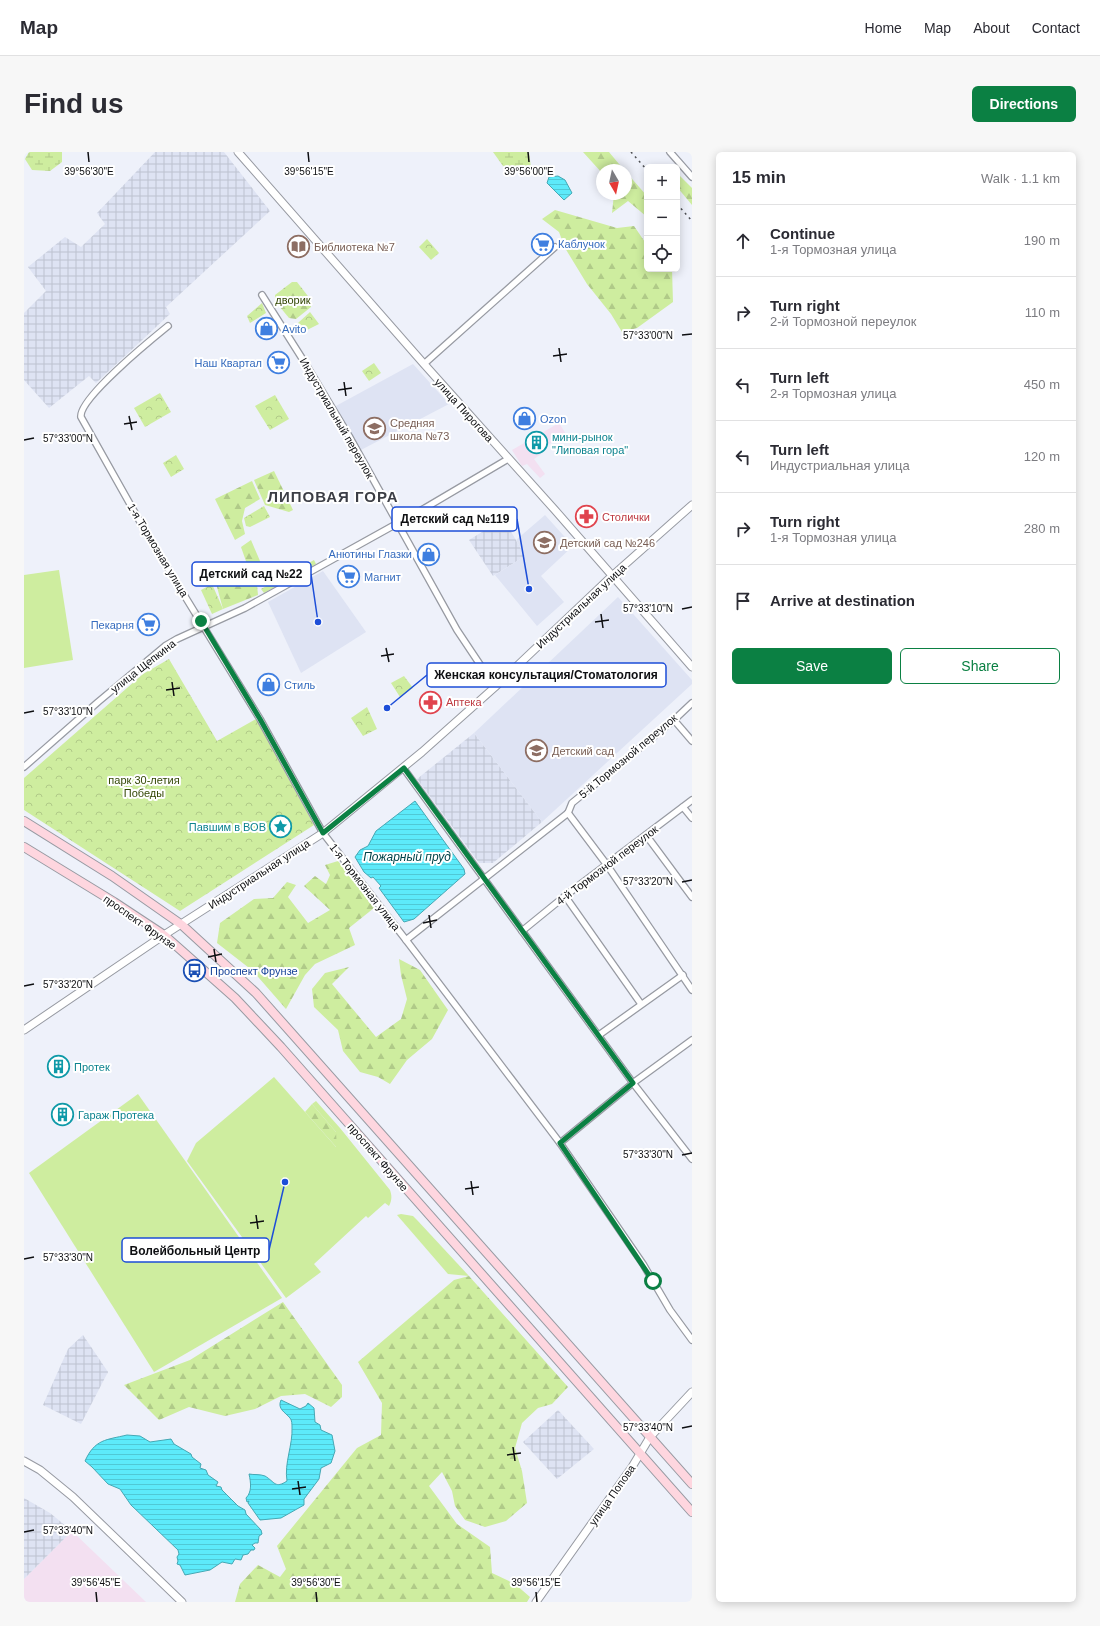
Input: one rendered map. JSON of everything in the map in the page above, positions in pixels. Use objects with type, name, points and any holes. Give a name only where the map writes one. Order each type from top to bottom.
[{"type":"main road","name":"проспект Фрунзе","points":[[24,821],[112,876],[182,925],[256,992],[692,1484]]},
{"type":"main road","name":"проспект Фрунзе","points":[[24,847],[114,902],[164,936],[235,998],[281,1047],[692,1512]]},
{"type":"street","name":"улица Пирогова","points":[[238,152],[692,666]]},
{"type":"street","points":[[670,152],[692,177]]},
{"type":"street","points":[[424,364],[555,246]]},
{"type":"street","name":"Индустриальный переулок","points":[[262,295],[327,398],[457,630],[495,687]]},
{"type":"street","name":"1-я Тормозная улица","points":[[168,326],[95,391],[80,413],[81,417],[148,536],[260,719],[323,833],[560,1143],[643,1264],[670,1310],[692,1340]]},
{"type":"street","name":"улица Щепкина","points":[[24,768],[98,702],[165,646],[245,608],[397,524],[508,459]]},
{"type":"street","name":"Индустриальная улица","points":[[24,1030],[164,936],[323,833],[404,768],[495,687],[612,576],[692,505]]},
{"type":"street","name":"5-й Тормозной переулок","points":[[406,940],[568,813],[572,803],[674,720],[692,702]]},
{"type":"street","points":[[674,720],[692,741]]},
{"type":"street","points":[[404,768],[522,931],[599,1034],[633,1083],[692,1159]]},
{"type":"street","name":"4-й Тормозной переулок","points":[[522,931],[565,896],[692,800]]},
{"type":"street","points":[[683,807],[692,818]]},
{"type":"street","points":[[568,813],[607,865],[692,990]]},
{"type":"street","points":[[646,835],[692,897]]},
{"type":"street","points":[[565,896],[641,1004]]},
{"type":"street","points":[[599,1034],[683,975]]},
{"type":"street","points":[[560,1143],[633,1083],[692,1040]]},
{"type":"street","name":"улица Попова","points":[[536,1602],[640,1454],[650,1437],[692,1392]]},
{"type":"street","points":[[24,1461],[40,1470],[73,1498],[182,1602]]},
{"type":"shaded area","points":[[155,152],[224,152],[270,211],[166,307],[170,314],[96,383],[89,376],[49,408],[24,380],[24,313],[46,291],[28,267],[65,237],[81,247],[105,224],[97,213]]},
{"type":"shaded area","name":"Средняя школа №73","points":[[413,364],[449,404],[359,451],[334,407]]},
{"type":"shaded area","name":"мини-рынок \"Липовая гора\"","points":[[559,423],[566,434],[541,449],[541,454],[534,459],[545,474],[540,478],[527,464],[522,466],[512,450]]},
{"type":"shaded area","points":[[545,515],[573,546],[541,576],[564,602],[537,626],[495,575],[525,556],[516,540]]},
{"type":"shaded area","points":[[508,516],[514,525],[509,528],[525,556],[493,576],[469,540]]},
{"type":"shaded area","points":[[323,571],[366,632],[301,673],[268,602]]},
{"type":"shaded area","points":[[618,597],[692,680],[692,684],[542,822],[474,733]]},
{"type":"shaded area","points":[[474,733],[542,822],[493,863],[479,863],[417,779]]},
{"type":"shaded area","points":[[83,1335],[108,1372],[81,1424],[43,1405],[68,1349]]},
{"type":"shaded area","points":[[558,1410],[594,1449],[557,1479],[523,1442]]},
{"type":"shaded area","points":[[24,1498],[50,1513],[72,1531],[24,1579]]},
{"type":"shaded area","points":[[72,1531],[146,1602],[24,1602],[24,1579]]},
{"type":"green space","points":[[29,152],[62,152],[62,162],[50,171],[32,170],[25,159]]},
{"type":"green space","points":[[493,152],[529,152],[531,168],[515,169],[503,166]]},
{"type":"green space","points":[[583,152],[609,152],[619,164],[596,164],[596,166]]},
{"type":"green space","points":[[680,176],[692,188],[692,205],[680,191]]},
{"type":"green space","points":[[632,179],[644,193],[644,214],[628,201],[612,213],[613,200],[632,200]]},
{"type":"green space","points":[[555,210],[617,228],[634,226],[644,241],[644,272],[672,272],[673,302],[637,328],[622,332],[611,314],[587,284],[565,248],[559,232],[542,219]]},
{"type":"green space","points":[[427,239],[439,253],[431,260],[419,247]]},
{"type":"green space","name":"дворик","points":[[292,282],[297,282],[311,300],[311,307],[296,319],[289,318],[275,301],[275,295]]},
{"type":"green space","points":[[262,303],[266,313],[250,323],[247,316]]},
{"type":"green space","points":[[310,312],[319,324],[305,331],[298,323]]},
{"type":"green space","points":[[374,363],[381,373],[369,381],[362,371]]},
{"type":"green space","points":[[160,393],[171,412],[145,427],[134,408]]},
{"type":"green space","points":[[275,395],[289,419],[270,430],[255,406]]},
{"type":"green space","points":[[176,455],[184,469],[171,477],[163,463]]},
{"type":"green space","points":[[274,471],[293,510],[289,512],[265,505],[254,480]]},
{"type":"green space","points":[[252,481],[260,499],[245,508],[242,521],[245,534],[235,540],[215,499]]},
{"type":"green space","points":[[264,506],[270,517],[250,527],[246,526],[244,518]]},
{"type":"green space","points":[[251,540],[266,575],[257,585],[258,595],[223,609],[214,576],[226,567],[232,575],[248,567],[241,547]]},
{"type":"green space","points":[[314,560],[316,564],[264,593],[261,589]]},
{"type":"green space","points":[[59,570],[73,660],[24,668],[24,575]]},
{"type":"green space","points":[[212,584],[223,609],[212,614],[201,590]]},
{"type":"green space","name":"парк 30-летия Победы","points":[[169,659],[217,741],[256,719],[314,825],[180,911],[24,810],[24,778],[143,674]]},
{"type":"green space","points":[[404,676],[413,688],[400,697],[391,683]]},
{"type":"green space","points":[[367,707],[377,729],[363,736],[351,718]]},
{"type":"green space","points":[[338,861],[374,908],[349,928],[355,945],[315,964],[305,975],[286,1009],[253,971],[217,943],[220,923],[254,899],[273,898],[287,882],[296,885],[288,897],[308,923],[330,910],[304,886],[315,876],[326,884],[330,875],[325,865]]},
{"type":"green space","points":[[399,959],[420,970],[448,1010],[432,1039],[407,1060],[390,1084],[378,1077],[360,1072],[343,1051],[338,1030],[314,1007],[312,989],[325,973],[349,967],[332,984],[376,1037],[401,1019],[407,999]]},
{"type":"green space","points":[[274,1077],[336,1147],[336,1132],[312,1104],[316,1101],[390,1190],[391,1196],[389,1206],[385,1203],[368,1218],[366,1216],[314,1264],[321,1272],[286,1298],[187,1161],[196,1143]]},
{"type":"green space","points":[[138,1094],[282,1298],[154,1372],[29,1173]]},
{"type":"green space","points":[[312,1104],[336,1132],[337,1148],[305,1112]]},
{"type":"green space","points":[[401,1214],[413,1216],[469,1276],[448,1274],[397,1215]]},
{"type":"green space","points":[[469,1276],[568,1387],[552,1404],[538,1408],[522,1423],[515,1448],[522,1471],[527,1503],[506,1521],[485,1527],[465,1520],[455,1506],[452,1491],[442,1472],[429,1486],[457,1524],[490,1547],[492,1573],[515,1584],[530,1597],[527,1602],[235,1602],[240,1584],[258,1565],[280,1577],[286,1569],[277,1546],[357,1448],[381,1435],[382,1403],[358,1362],[454,1280]]},
{"type":"green space","points":[[283,1302],[342,1385],[342,1397],[331,1407],[305,1394],[281,1396],[255,1409],[225,1416],[189,1407],[159,1420],[124,1385],[190,1360]]},
{"type":"water","points":[[558,176],[565,180],[572,193],[564,200],[547,183],[549,177]]},
{"type":"water","name":"Пожарный пруд","points":[[415,801],[464,869],[465,874],[414,919],[404,922],[379,888],[381,886],[373,877],[371,878],[364,872],[355,857],[360,850],[368,846],[376,831]]},
{"type":"water","points":[[281,1400],[300,1409],[308,1403],[314,1408],[315,1422],[320,1425],[321,1430],[332,1435],[335,1451],[331,1463],[321,1468],[319,1479],[304,1499],[304,1505],[281,1518],[260,1520],[248,1503],[249,1501],[247,1502],[246,1498],[250,1487],[249,1474],[265,1476],[277,1485],[287,1481],[286,1474],[292,1424],[291,1419],[280,1406]]},
{"type":"water","points":[[127,1435],[140,1436],[150,1442],[171,1439],[174,1444],[191,1454],[192,1457],[201,1464],[200,1468],[206,1470],[208,1475],[218,1482],[216,1486],[221,1487],[222,1490],[238,1506],[245,1510],[246,1514],[261,1530],[262,1534],[259,1536],[258,1543],[252,1545],[255,1548],[254,1550],[251,1550],[248,1554],[243,1555],[241,1560],[235,1559],[232,1564],[222,1562],[210,1570],[185,1575],[180,1565],[177,1564],[177,1557],[179,1554],[178,1550],[131,1505],[120,1489],[108,1484],[85,1461],[97,1444]]},
{"type":"railway","points":[[631,152],[644,167]]},
{"type":"railway","points":[[680,207],[692,221]]},
{"type":"place","name":"Каблучок","points":[[543,244]]},
{"type":"place","name":"Библиотека №7","points":[[298,247]]},
{"type":"place","name":"Avito","points":[[267,329]]},
{"type":"place","name":"Наш Квартал","points":[[278,363]]},
{"type":"place","name":"Ozon","points":[[525,419]]},
{"type":"place","name":"Средняя школа №73","points":[[374,429]]},
{"type":"place","name":"мини-рынок \"Липовая гора\"","points":[[536,443]]},
{"type":"place","name":"Столички","points":[[586,517]]},
{"type":"place","name":"Детский сад №246","points":[[544,543]]},
{"type":"place","name":"Анютины Глазки","points":[[428,554]]},
{"type":"place","name":"Магнит","points":[[348,577]]},
{"type":"place","name":"Детский сад №119","points":[[529,589]]},
{"type":"place","name":"Детский сад №22","points":[[318,622]]},
{"type":"place","name":"Пекарня","points":[[149,625]]},
{"type":"place","name":"Стиль","points":[[269,685]]},
{"type":"place","name":"Аптека","points":[[430,702]]},
{"type":"place","name":"Женская консультация/Стоматология","points":[[387,708]]},
{"type":"place","name":"Детский сад","points":[[536,751]]},
{"type":"place","name":"Павшим в ВОВ","points":[[281,827]]},
{"type":"place","name":"Проспект Фрунзе","points":[[194,971]]},
{"type":"place","name":"Протек","points":[[59,1067]]},
{"type":"place","name":"Гараж Протека","points":[[62,1115]]},
{"type":"place","name":"Волейбольный Центр","points":[[285,1182]]},
{"type":"district","name":"ЛИПОВАЯ ГОРА","points":[[333,497]]},
{"type":"route","points":[[201,621],[260,719],[323,833],[404,768],[522,931],[599,1034],[633,1083],[560,1143],[643,1264],[653,1281]]}]
